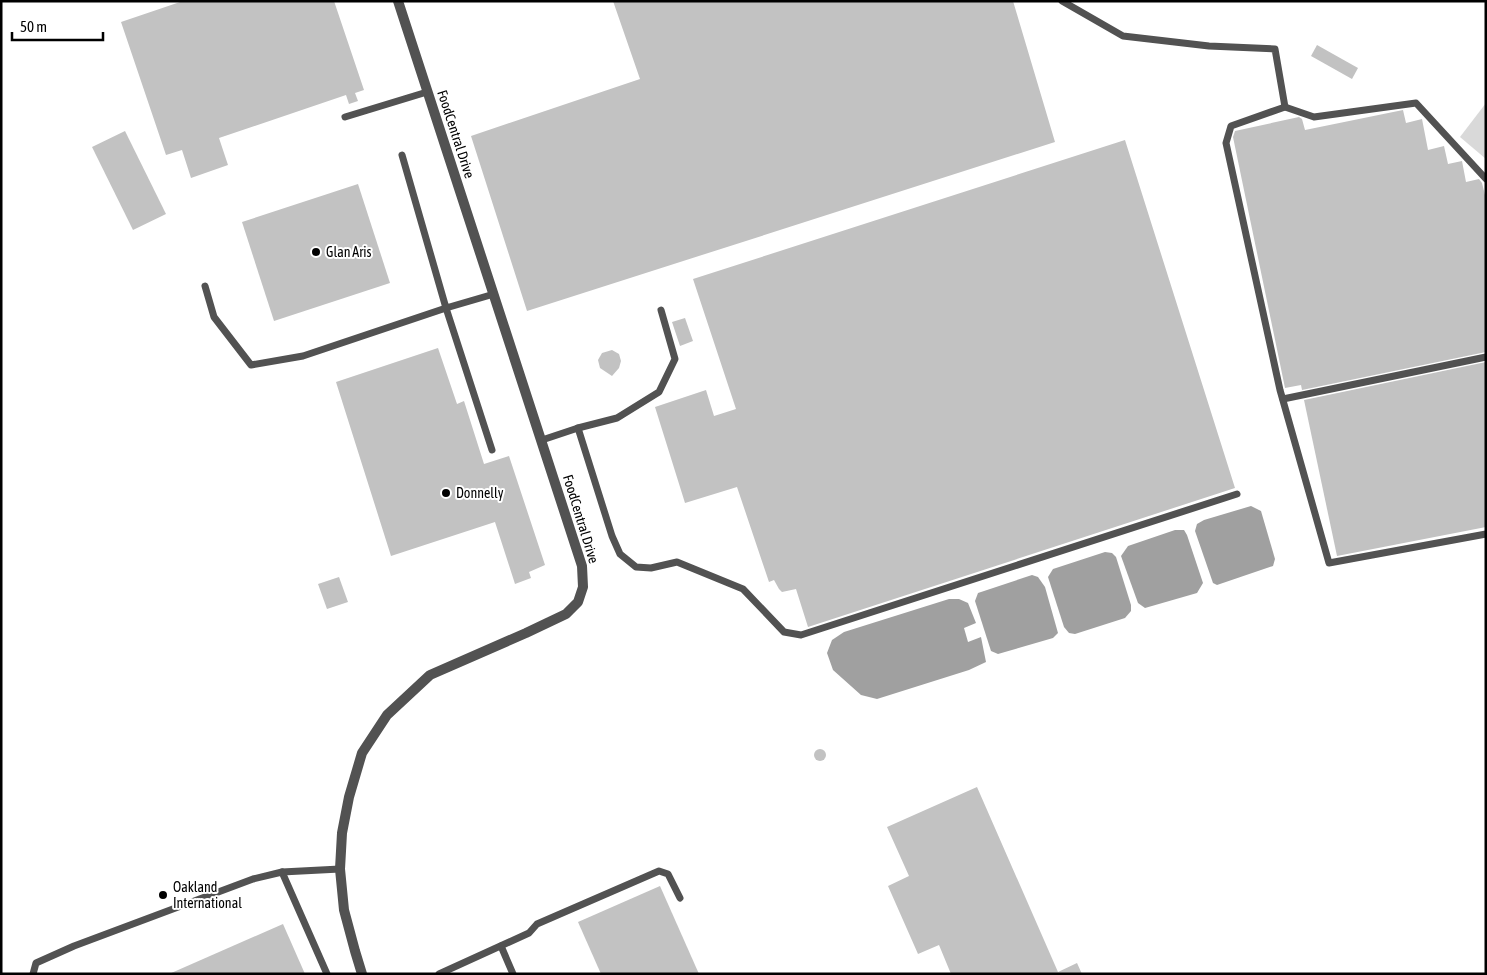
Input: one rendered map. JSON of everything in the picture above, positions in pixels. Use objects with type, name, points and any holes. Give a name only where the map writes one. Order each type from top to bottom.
[{"type":"street","name":"FoodCentral Drive","points":[[362,974],[344,910],[340,869],[342,833],[348,797],[362,753],[387,715],[430,675],[548,624],[566,614],[578,602],[583,587],[582,566],[398,1]]},
{"type":"lane","points":[[1062,1],[1123,36],[1209,46],[1275,49],[1285,107]]},
{"type":"lane","points":[[345,118],[427,92]]},
{"type":"lane","points":[[1486,179],[1416,103],[1314,116],[1285,107],[1231,126],[1226,143],[1283,399],[1329,563],[1486,534]]},
{"type":"lane","points":[[402,155],[446,308],[492,450]]},
{"type":"lane","points":[[205,286],[214,317],[250,365],[304,356],[446,308],[494,294]]},
{"type":"lane","points":[[542,440],[617,418],[659,392],[675,359],[661,310]]},
{"type":"lane","points":[[1283,399],[1486,357]]},
{"type":"lane","points":[[578,428],[612,536],[620,554],[636,567],[651,568],[677,562],[743,589],[784,632],[800,635],[1236,494]]},
{"type":"lane","points":[[33,974],[36,963],[74,946],[253,879],[282,872],[340,869]]},
{"type":"lane","points":[[439,974],[530,932],[537,924],[659,871],[668,874],[680,898]]},
{"type":"lane","points":[[282,872],[327,974]]},
{"type":"lane","points":[[501,946],[512,974]]},
{"type":"shaded area","points":[[1486,103],[1486,159],[1460,137]]},
{"type":"shaded area","points":[[1251,506],[1261,511],[1275,559],[1273,566],[1217,585],[1213,583],[1195,531],[1197,524],[1204,520]]},
{"type":"shaded area","points":[[1175,530],[1184,530],[1187,535],[1203,583],[1197,593],[1145,608],[1138,603],[1121,556],[1128,546]]},
{"type":"shaded area","points":[[1105,552],[1112,553],[1116,557],[1131,605],[1131,611],[1125,618],[1075,634],[1069,633],[1064,627],[1048,577],[1053,569]]},
{"type":"shaded area","points":[[1032,575],[1038,577],[1045,587],[1058,633],[1053,638],[998,654],[991,651],[975,601],[978,593]]},
{"type":"shaded area","points":[[949,599],[959,599],[968,603],[976,623],[964,628],[968,642],[981,637],[986,662],[969,670],[877,699],[861,695],[833,670],[827,653],[832,640],[844,632]]},
{"type":"building","points":[[183,1],[334,1],[364,90],[355,93],[358,101],[349,104],[346,95],[219,138],[228,165],[191,178],[182,150],[166,155],[121,22]]},
{"type":"building","points":[[613,1],[1013,1],[1055,142],[527,311],[471,136],[640,79]]},
{"type":"building","points":[[1317,45],[1358,68],[1352,79],[1311,56]]},
{"type":"building","points":[[1403,110],[1406,123],[1422,119],[1428,150],[1444,146],[1448,164],[1462,161],[1466,182],[1479,179],[1482,183],[1486,199],[1486,352],[1302,390],[1301,385],[1285,388],[1233,137],[1235,131],[1299,117],[1302,119],[1305,130]]},
{"type":"building","points":[[125,131],[166,214],[133,230],[92,147]]},
{"type":"building","points":[[1125,140],[1235,488],[808,627],[796,589],[782,592],[774,580],[769,582],[737,487],[685,503],[655,407],[706,390],[714,416],[736,409],[693,279]]},
{"type":"building","name":"Glan Aris","points":[[358,184],[390,283],[274,321],[242,222]]},
{"type":"building","points":[[685,318],[693,341],[680,346],[672,322]]},
{"type":"building","name":"Donnelly","points":[[438,348],[457,404],[464,401],[484,464],[509,456],[545,565],[529,572],[531,578],[515,584],[495,522],[391,556],[336,382]]},
{"type":"building","points":[[612,350],[619,354],[621,361],[619,368],[612,376],[600,368],[598,360],[602,353]]},
{"type":"building","points":[[1486,362],[1486,527],[1337,556],[1304,400]]},
{"type":"building","points":[[339,577],[348,602],[327,609],[318,584]]},
{"type":"building","points":[[822,749],[825,750],[825,760],[818,761],[815,760],[814,753],[815,750]]},
{"type":"building","points":[[977,787],[1058,972],[1077,963],[1082,974],[951,974],[939,945],[918,954],[888,886],[909,876],[887,827]]},
{"type":"building","points":[[660,886],[699,974],[601,974],[578,922]]},
{"type":"building","points":[[283,924],[305,974],[169,974]]},
{"type":"place","name":"Glan Aris","points":[[316,252]]},
{"type":"place","name":"Donnelly","points":[[446,493]]},
{"type":"place","name":"Oakland International","points":[[163,895]]}]
